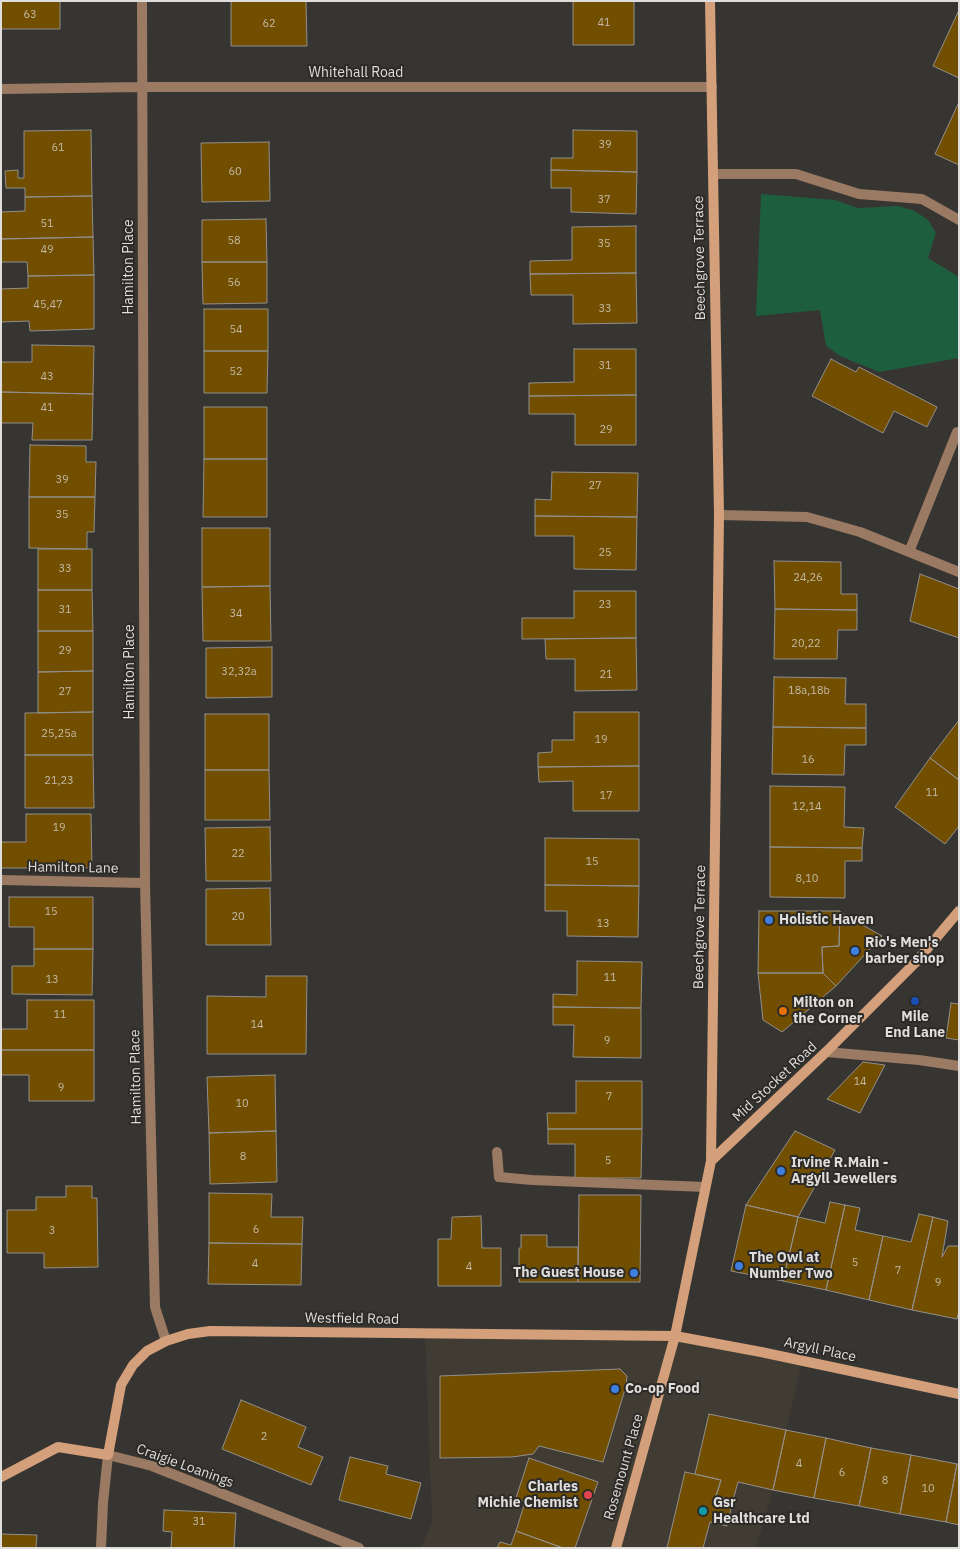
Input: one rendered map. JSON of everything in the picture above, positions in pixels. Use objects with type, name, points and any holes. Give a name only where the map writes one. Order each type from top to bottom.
[{"type":"street","name":"Hamilton Place","points":[[142,1],[145,883],[155,1307],[166,1341]]},
{"type":"street","name":"Beechgrove Terrace","points":[[675,1336],[711,1161],[719,515],[710,1]]},
{"type":"street","name":"Whitehall Road","points":[[1,89],[142,87],[712,87]]},
{"type":"street","points":[[713,174],[796,174],[858,194],[922,199],[959,220]]},
{"type":"street","points":[[909,552],[957,432]]},
{"type":"street","points":[[719,515],[807,517],[860,532],[959,572]]},
{"type":"street","name":"Hamilton Lane","points":[[1,880],[145,883]]},
{"type":"street","name":"Mid Stocket Road","points":[[711,1161],[826,1052],[916,962],[959,911]]},
{"type":"street","points":[[826,1052],[919,1060],[959,1066]]},
{"type":"street","points":[[497,1152],[499,1177],[705,1187]]},
{"type":"street","name":"Westfield Road","points":[[108,1455],[121,1385],[133,1366],[147,1351],[166,1341],[188,1334],[210,1331],[675,1336]]},
{"type":"street","name":"Argyll Place","points":[[675,1336],[959,1394]]},
{"type":"street","name":"Rosemount Place","points":[[616,1548],[675,1336]]},
{"type":"street","name":"Craigie Loanings","points":[[1,1477],[58,1447],[108,1455],[152,1466],[359,1548]]},
{"type":"street","points":[[102,1548],[103,1503],[108,1455]]},
{"type":"shaded area","points":[[425,1333],[675,1336],[802,1361],[773,1490],[756,1548],[421,1548],[432,1521]]},
{"type":"green space","points":[[761,194],[835,200],[858,208],[898,206],[915,211],[928,220],[936,233],[928,258],[959,277],[959,358],[879,372],[840,356],[826,346],[820,310],[756,316]]},
{"type":"building","points":[[1,1],[60,1],[60,29],[1,29]]},
{"type":"building","points":[[231,1],[306,1],[307,46],[231,46]]},
{"type":"building","points":[[573,1],[634,1],[634,45],[573,45]]},
{"type":"building","points":[[959,10],[959,78],[933,66]]},
{"type":"building","points":[[959,102],[959,165],[935,154]]},
{"type":"building","points":[[91,130],[92,196],[25,197],[25,188],[6,188],[5,171],[18,170],[18,178],[24,178],[24,131]]},
{"type":"building","points":[[573,130],[637,131],[637,172],[551,170],[551,158],[573,158]]},
{"type":"building","points":[[269,142],[270,201],[202,202],[201,143]]},
{"type":"building","points":[[551,170],[637,172],[636,214],[571,212],[571,188],[551,188]]},
{"type":"building","points":[[92,196],[93,237],[1,239],[1,212],[25,211],[25,197]]},
{"type":"building","points":[[266,219],[267,262],[202,262],[202,220]]},
{"type":"building","points":[[636,226],[636,273],[530,274],[530,261],[572,260],[572,227]]},
{"type":"building","points":[[93,237],[94,275],[28,276],[27,262],[1,262],[1,239]]},
{"type":"building","points":[[202,262],[267,262],[267,303],[203,304]]},
{"type":"building","points":[[636,273],[637,323],[573,324],[573,295],[531,295],[530,274]]},
{"type":"building","points":[[94,275],[94,329],[30,331],[29,321],[1,322],[1,289],[28,288],[28,276]]},
{"type":"building","points":[[204,309],[268,309],[268,351],[204,351]]},
{"type":"building","points":[[32,345],[94,346],[93,394],[1,392],[1,362],[32,362]]},
{"type":"building","points":[[574,349],[636,349],[636,395],[529,396],[529,383],[574,382]]},
{"type":"building","points":[[204,351],[268,351],[267,393],[204,393]]},
{"type":"building","points":[[831,359],[856,372],[859,367],[937,407],[927,427],[894,411],[883,433],[812,396]]},
{"type":"building","points":[[1,392],[93,394],[92,440],[32,440],[33,423],[1,423]]},
{"type":"building","points":[[636,395],[636,445],[575,445],[575,414],[529,414],[529,396]]},
{"type":"building","points":[[204,407],[267,407],[267,459],[204,459]]},
{"type":"building","points":[[30,445],[86,446],[86,462],[96,462],[95,497],[29,497]]},
{"type":"building","points":[[204,459],[267,459],[267,517],[203,517]]},
{"type":"building","points":[[552,472],[638,473],[637,517],[535,516],[535,499],[551,500]]},
{"type":"building","points":[[29,497],[95,497],[94,532],[87,532],[87,549],[29,548]]},
{"type":"building","points":[[535,516],[637,517],[636,570],[574,569],[574,536],[535,536]]},
{"type":"building","points":[[202,528],[270,528],[270,586],[202,587]]},
{"type":"building","points":[[38,549],[92,549],[92,590],[38,590]]},
{"type":"building","points":[[774,561],[841,562],[841,594],[857,594],[857,610],[775,609]]},
{"type":"building","points":[[920,574],[959,589],[959,638],[910,621]]},
{"type":"building","points":[[270,586],[271,641],[203,641],[202,587]]},
{"type":"building","points":[[38,590],[92,590],[93,631],[38,631]]},
{"type":"building","points":[[574,591],[636,591],[636,638],[522,639],[522,618],[574,618]]},
{"type":"building","points":[[775,609],[857,610],[857,630],[838,630],[837,659],[774,659]]},
{"type":"building","points":[[38,631],[93,631],[93,671],[38,672]]},
{"type":"building","points":[[636,638],[637,690],[575,691],[575,659],[546,659],[545,639]]},
{"type":"building","points":[[272,647],[272,697],[206,698],[206,648]]},
{"type":"building","points":[[93,671],[93,712],[38,713],[38,672]]},
{"type":"building","points":[[774,677],[846,678],[845,704],[866,704],[866,728],[773,727]]},
{"type":"building","points":[[93,712],[93,755],[25,755],[25,713]]},
{"type":"building","points":[[574,712],[639,712],[639,766],[538,767],[538,753],[552,752],[552,740],[574,740]]},
{"type":"building","points":[[205,714],[269,714],[269,770],[205,770]]},
{"type":"building","points":[[959,720],[959,780],[930,758]]},
{"type":"building","points":[[773,727],[866,728],[866,745],[845,745],[844,775],[772,774]]},
{"type":"building","points":[[25,755],[93,755],[94,808],[25,808]]},
{"type":"building","points":[[930,758],[959,780],[959,826],[945,844],[895,807]]},
{"type":"building","points":[[639,766],[639,811],[573,811],[573,781],[539,782],[538,767]]},
{"type":"building","points":[[205,770],[269,770],[270,820],[205,820]]},
{"type":"building","points":[[770,786],[845,787],[844,827],[864,828],[862,848],[770,847]]},
{"type":"building","points":[[26,814],[91,814],[92,868],[1,868],[1,842],[26,842]]},
{"type":"building","points":[[270,827],[271,881],[206,881],[205,828]]},
{"type":"building","points":[[545,838],[639,839],[639,886],[545,885]]},
{"type":"building","points":[[770,847],[862,848],[862,861],[845,861],[845,898],[770,897]]},
{"type":"building","points":[[545,885],[639,886],[638,937],[567,936],[567,911],[545,911]]},
{"type":"building","points":[[270,888],[271,945],[206,945],[206,889]]},
{"type":"building","points":[[9,897],[93,897],[93,949],[34,949],[34,927],[9,927]]},
{"type":"building","points":[[759,911],[840,911],[839,946],[822,947],[823,973],[758,973]]},
{"type":"building","points":[[840,912],[882,936],[836,986],[823,973],[822,947],[839,946]]},
{"type":"building","points":[[34,949],[93,949],[92,995],[12,994],[12,966],[34,966]]},
{"type":"building","points":[[577,961],[642,962],[641,1008],[553,1007],[553,994],[577,995]]},
{"type":"building","points":[[758,973],[823,973],[836,986],[782,1032],[763,1020]]},
{"type":"building","points":[[266,976],[307,976],[306,1054],[207,1054],[207,996],[266,997]]},
{"type":"building","points":[[27,1000],[94,1000],[94,1050],[1,1050],[1,1029],[27,1029]]},
{"type":"building","points":[[951,1003],[959,1004],[959,1040],[946,1038]]},
{"type":"building","points":[[553,1007],[641,1008],[641,1058],[573,1057],[574,1025],[553,1025]]},
{"type":"building","points":[[1,1050],[94,1050],[94,1101],[29,1101],[29,1075],[1,1075]]},
{"type":"building","points":[[863,1062],[885,1065],[860,1113],[827,1099]]},
{"type":"building","points":[[275,1075],[276,1131],[209,1133],[207,1077]]},
{"type":"building","points":[[576,1081],[642,1081],[642,1129],[548,1129],[547,1113],[576,1113]]},
{"type":"building","points":[[548,1129],[642,1129],[641,1178],[575,1178],[575,1144],[548,1144]]},
{"type":"building","points":[[276,1131],[277,1182],[210,1184],[209,1133]]},
{"type":"building","points":[[795,1131],[835,1150],[798,1217],[746,1205]]},
{"type":"building","points":[[66,1186],[92,1186],[92,1198],[97,1198],[98,1267],[44,1268],[44,1253],[7,1253],[7,1210],[36,1210],[36,1197],[66,1197]]},
{"type":"building","points":[[209,1193],[272,1194],[271,1217],[303,1217],[302,1244],[209,1243]]},
{"type":"building","points":[[579,1195],[641,1195],[640,1282],[578,1282]]},
{"type":"building","points":[[830,1202],[845,1205],[826,1290],[783,1281],[798,1217],[825,1223]]},
{"type":"building","points":[[746,1205],[798,1217],[783,1281],[731,1271]]},
{"type":"building","points":[[845,1205],[860,1208],[855,1230],[883,1236],[869,1300],[826,1290]]},
{"type":"building","points":[[919,1214],[933,1217],[912,1310],[869,1300],[883,1236],[911,1242]]},
{"type":"building","points":[[481,1216],[482,1248],[501,1248],[501,1286],[438,1286],[438,1239],[451,1239],[452,1217]]},
{"type":"building","points":[[933,1217],[948,1221],[942,1257],[948,1246],[959,1246],[959,1310],[957,1319],[912,1310]]},
{"type":"building","points":[[521,1235],[547,1235],[547,1247],[578,1247],[578,1282],[519,1282]]},
{"type":"building","points":[[209,1243],[302,1244],[301,1285],[208,1284]]},
{"type":"building","points":[[620,1369],[627,1376],[626,1386],[603,1462],[539,1446],[533,1454],[512,1457],[440,1458],[440,1376]]},
{"type":"building","points":[[241,1400],[306,1427],[298,1447],[323,1457],[311,1485],[222,1449]]},
{"type":"building","points":[[709,1414],[786,1430],[773,1490],[738,1482],[733,1500],[716,1496],[721,1480],[695,1474]]},
{"type":"building","points":[[786,1430],[826,1438],[814,1498],[773,1490]]},
{"type":"building","points":[[826,1438],[871,1448],[859,1506],[814,1498]]},
{"type":"building","points":[[871,1448],[911,1455],[900,1514],[859,1506]]},
{"type":"building","points":[[911,1455],[957,1464],[946,1522],[900,1514]]},
{"type":"building","points":[[350,1457],[388,1466],[386,1474],[421,1483],[411,1519],[339,1500]]},
{"type":"building","points":[[529,1458],[598,1482],[575,1548],[563,1548],[516,1531],[525,1502],[516,1498]]},
{"type":"building","points":[[957,1464],[959,1465],[959,1525],[946,1522]]},
{"type":"building","name":"Gsr Healthcare Ltd","points":[[685,1472],[721,1480],[716,1496],[733,1500],[727,1526],[710,1522],[703,1548],[667,1548]]},
{"type":"building","points":[[164,1510],[236,1513],[234,1548],[171,1548],[172,1532],[163,1531]]},
{"type":"building","points":[[516,1531],[563,1548],[497,1548],[500,1542],[511,1545]]},
{"type":"building","points":[[1,1534],[37,1535],[36,1548],[1,1548]]},
{"type":"place","name":"Holistic Haven","points":[[769,920]]},
{"type":"place","name":"Rio's Men's barber shop","points":[[855,951]]},
{"type":"place","name":"Mile End Lane","points":[[915,1001]]},
{"type":"place","name":"Milton on the Corner","points":[[783,1011]]},
{"type":"place","name":"Irvine R.Main - Argyll Jewellers","points":[[781,1171]]},
{"type":"place","name":"The Owl at Number Two","points":[[739,1266]]},
{"type":"place","name":"The Guest House","points":[[634,1273]]},
{"type":"place","name":"Co-op Food","points":[[615,1389]]},
{"type":"place","name":"Charles Michie Chemist","points":[[588,1495]]},
{"type":"place","name":"Gsr Healthcare Ltd","points":[[703,1511]]}]
